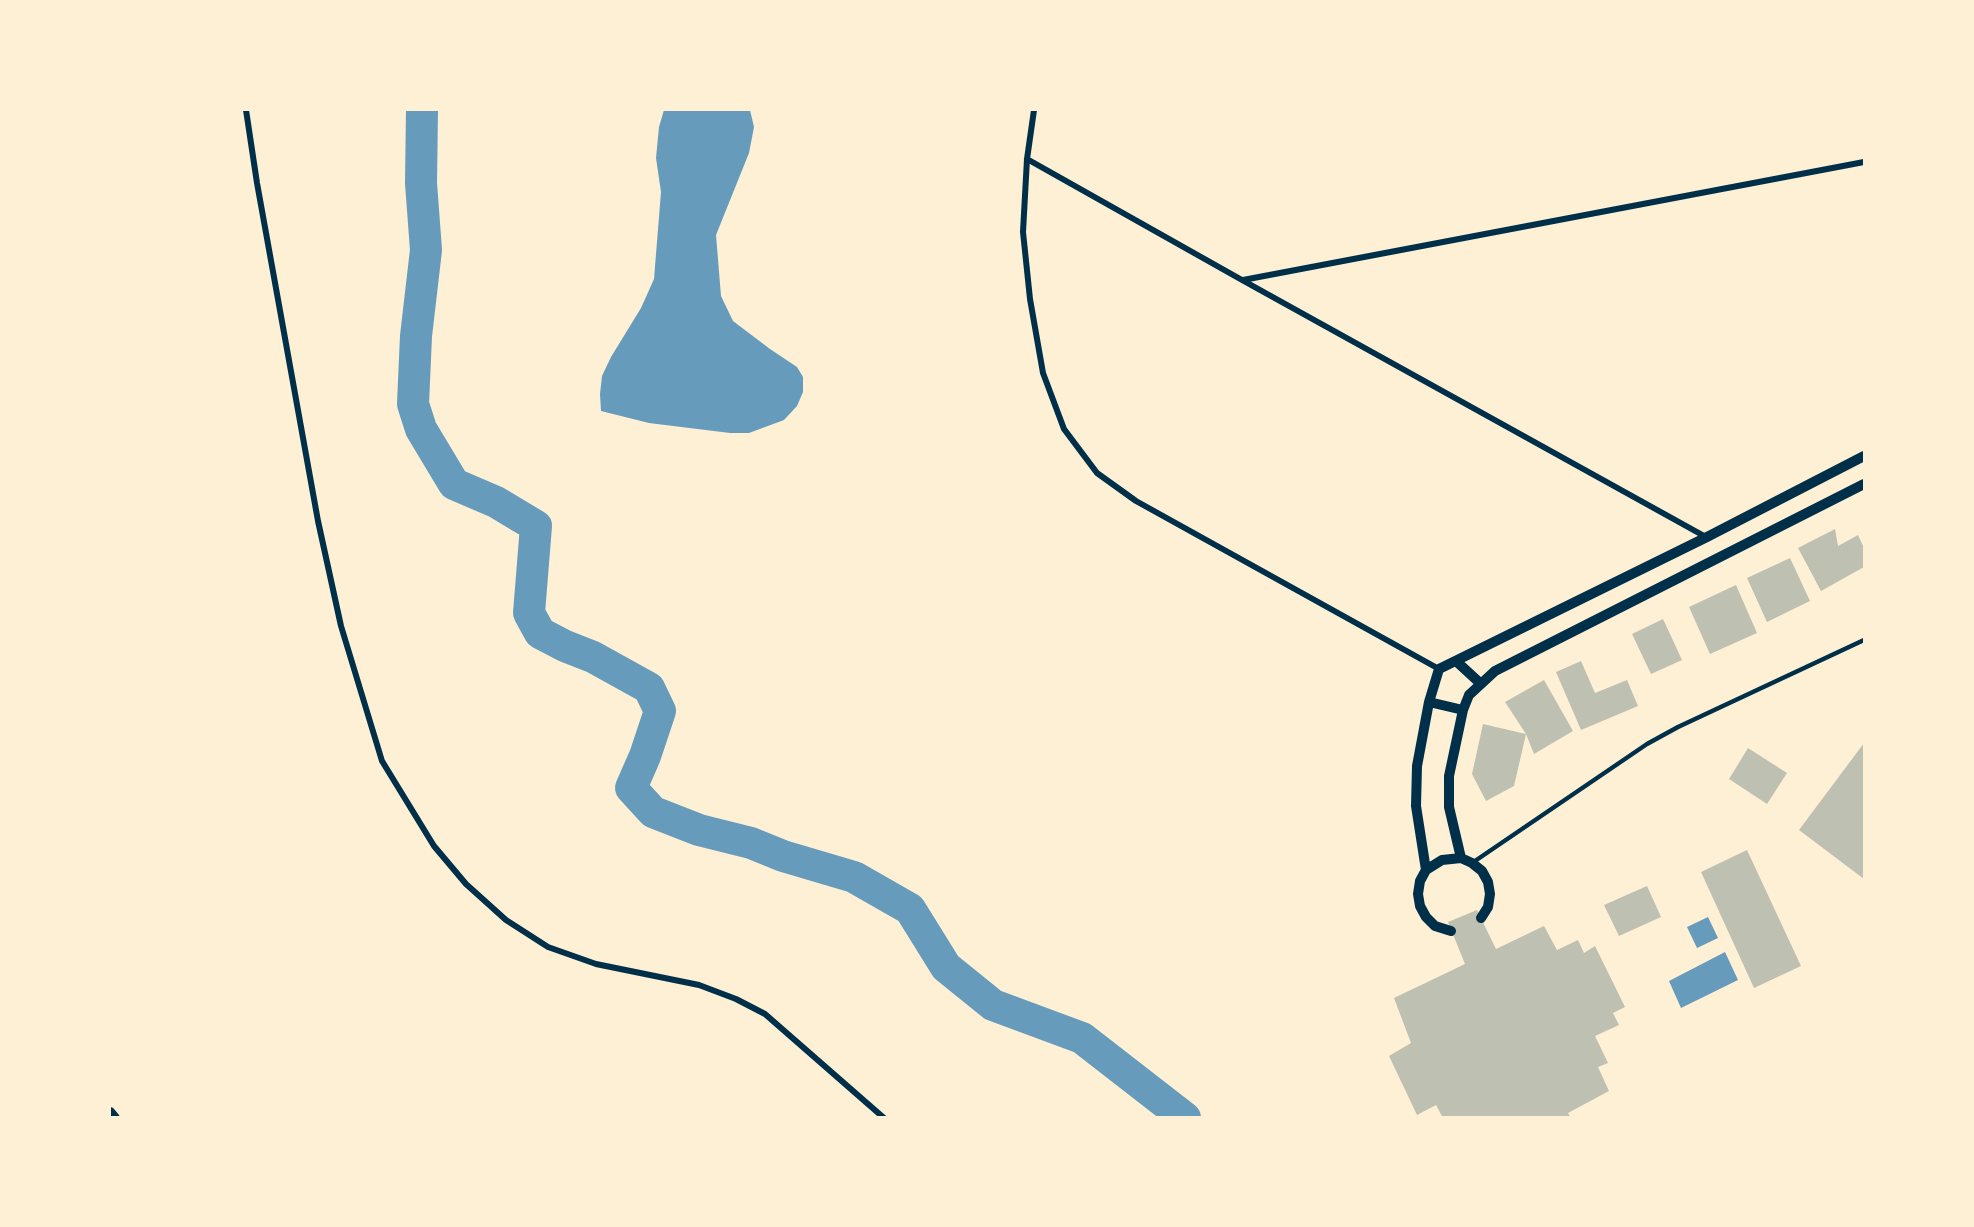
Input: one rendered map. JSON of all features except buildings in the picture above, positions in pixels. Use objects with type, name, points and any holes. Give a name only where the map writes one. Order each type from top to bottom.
[{"type":"street","points":[[246,110],[318,522],[341,626],[382,761],[434,846],[466,884],[506,920],[548,947],[596,964],[699,985],[736,999],[765,1014],[884,1118]]},
{"type":"street","points":[[1034,110],[1027,159],[1023,232],[1030,299],[1044,373],[1064,429],[1097,472],[1136,501],[1439,669]]},
{"type":"street","points":[[1027,159],[1707,537]]},
{"type":"street","points":[[1242,280],[1864,162]]},
{"type":"street","points":[[1426,870],[1416,806],[1417,766],[1429,702],[1439,669],[1707,537],[1864,456]]},
{"type":"street","points":[[1461,858],[1449,807],[1449,776],[1462,710],[1469,695],[1495,671],[1864,484]]},
{"type":"street","points":[[1456,661],[1481,684]]},
{"type":"street","points":[[1429,702],[1462,710]]},
{"type":"street","points":[[1451,931],[1436,926],[1426,917],[1420,906],[1418,894],[1420,881],[1426,870],[1442,860],[1461,858],[1482,871],[1488,882],[1490,894],[1488,907],[1481,918]]},
{"type":"street","points":[[110,1112],[115,1118]]},
{"type":"lane","points":[[1472,863],[1647,744],[1678,727],[1864,640]]},
{"type":"water","points":[[664,110],[750,110],[754,127],[749,153],[716,235],[721,296],[733,321],[797,367],[803,377],[803,392],[797,406],[784,420],[749,433],[730,433],[649,423],[601,411],[602,376],[641,308],[654,279],[661,192],[656,158],[659,127]]},
{"type":"water","points":[[1708,917],[1718,938],[1697,948],[1687,927]]},
{"type":"water","points":[[1725,952],[1738,980],[1681,1008],[1669,981]]},
{"type":"waterway","points":[[422,110],[421,183],[426,250],[416,336],[413,404],[421,429],[454,484],[496,502],[536,526],[529,613],[540,633],[593,657],[649,688],[660,711],[645,756],[631,788],[653,812],[699,830],[751,843],[783,856],[854,877],[910,909],[946,967],[993,1005],[1082,1038],[1185,1118]]}]
